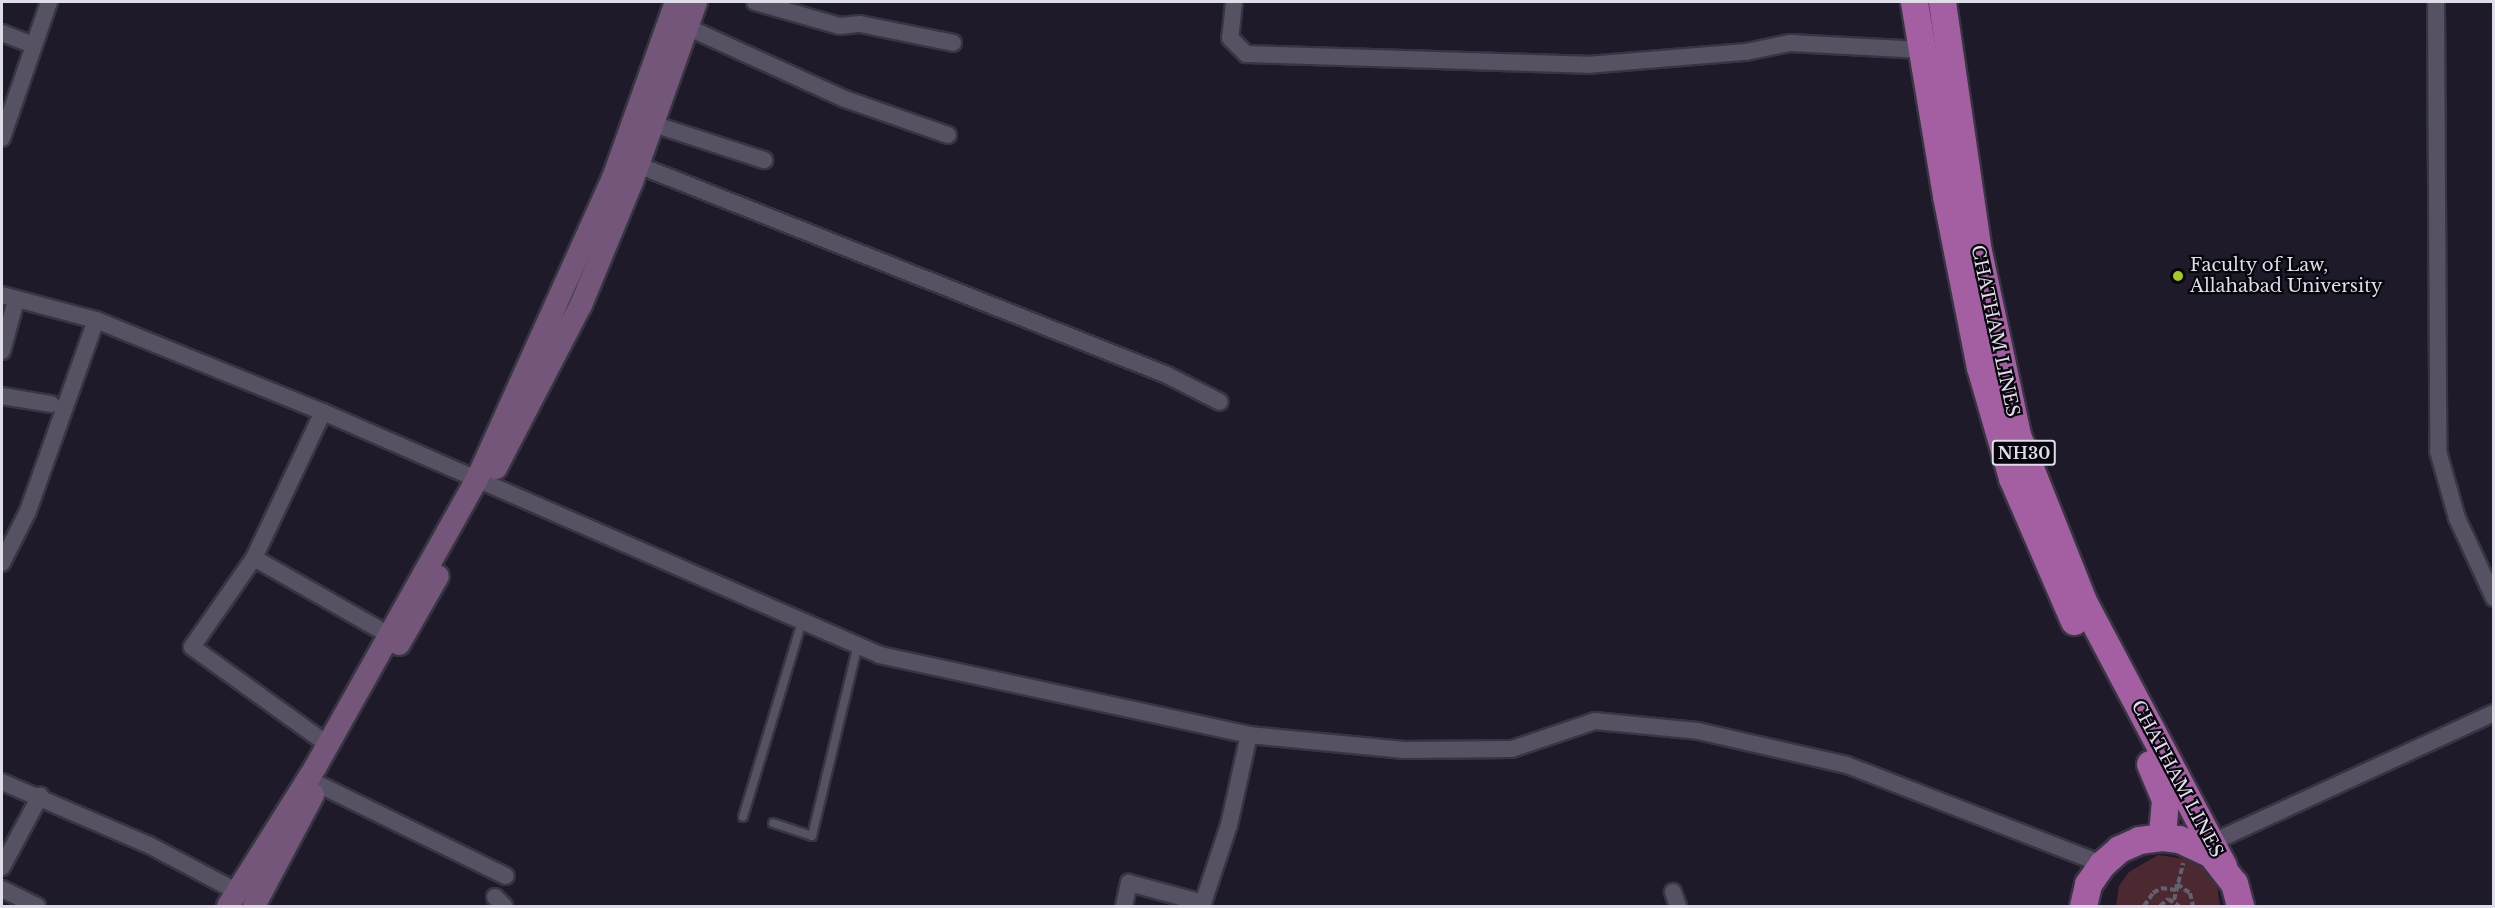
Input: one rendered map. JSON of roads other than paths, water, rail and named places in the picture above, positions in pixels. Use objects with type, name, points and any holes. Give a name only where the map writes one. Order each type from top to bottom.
[{"type":"highway","name":"CHATHAM LINES","points":[[1914,2],[1946,196],[1995,424],[2013,478],[2060,594],[2161,785],[2166,818],[2162,837]]},
{"type":"highway","name":"CHATHAM LINES","points":[[1942,2],[1978,251],[2017,435],[2084,603],[2234,883],[2240,906]]},
{"type":"highway","name":"CHATHAM LINES","points":[[2083,906],[2088,884],[2102,864],[2119,849],[2139,840],[2162,837],[2196,845],[2223,866]]},
{"type":"main road","points":[[254,906],[318,784],[422,606],[482,482],[613,178],[676,2]]},
{"type":"main road","points":[[232,898],[327,744],[387,634],[482,482],[520,428],[581,305],[638,165],[696,2]]},
{"type":"street","points":[[3,129],[49,2]]},
{"type":"street","points":[[754,2],[840,26],[860,24],[953,43]]},
{"type":"street","points":[[1234,2],[1230,38],[1246,54],[1587,65],[1746,52],[1790,43],[1923,50]]},
{"type":"street","points":[[2436,2],[2439,451],[2457,518],[2493,598]]},
{"type":"street","points":[[687,27],[845,99],[948,135]]},
{"type":"street","points":[[2,33],[34,45]]},
{"type":"street","points":[[653,124],[764,159]]},
{"type":"street","points":[[638,165],[1167,375],[1220,402]]},
{"type":"street","points":[[2,351],[9,298],[96,320],[323,412],[802,622],[858,644],[880,656],[1249,735],[1404,750],[1512,749],[1595,721],[1698,731],[1847,765],[2102,864]]},
{"type":"street","points":[[2,563],[28,511],[96,320]]},
{"type":"street","points":[[2,396],[51,404]]},
{"type":"street","points":[[323,412],[254,558],[192,647],[327,744]]},
{"type":"street","points":[[254,558],[387,634]]},
{"type":"street","points":[[2211,843],[2493,712]]},
{"type":"street","points":[[1124,906],[1129,883],[1203,903],[1229,825],[1249,735]]},
{"type":"street","points":[[2,782],[40,796],[232,898]]},
{"type":"street","points":[[318,784],[506,876]]},
{"type":"street","points":[[2,867],[40,796]]},
{"type":"street","points":[[2,889],[37,906]]},
{"type":"lane","points":[[743,817],[802,622]]},
{"type":"lane","points":[[773,823],[812,836],[858,644]]},
{"type":"place","name":"Faculty of Law, Allahabad University","points":[[2178,276]]}]
